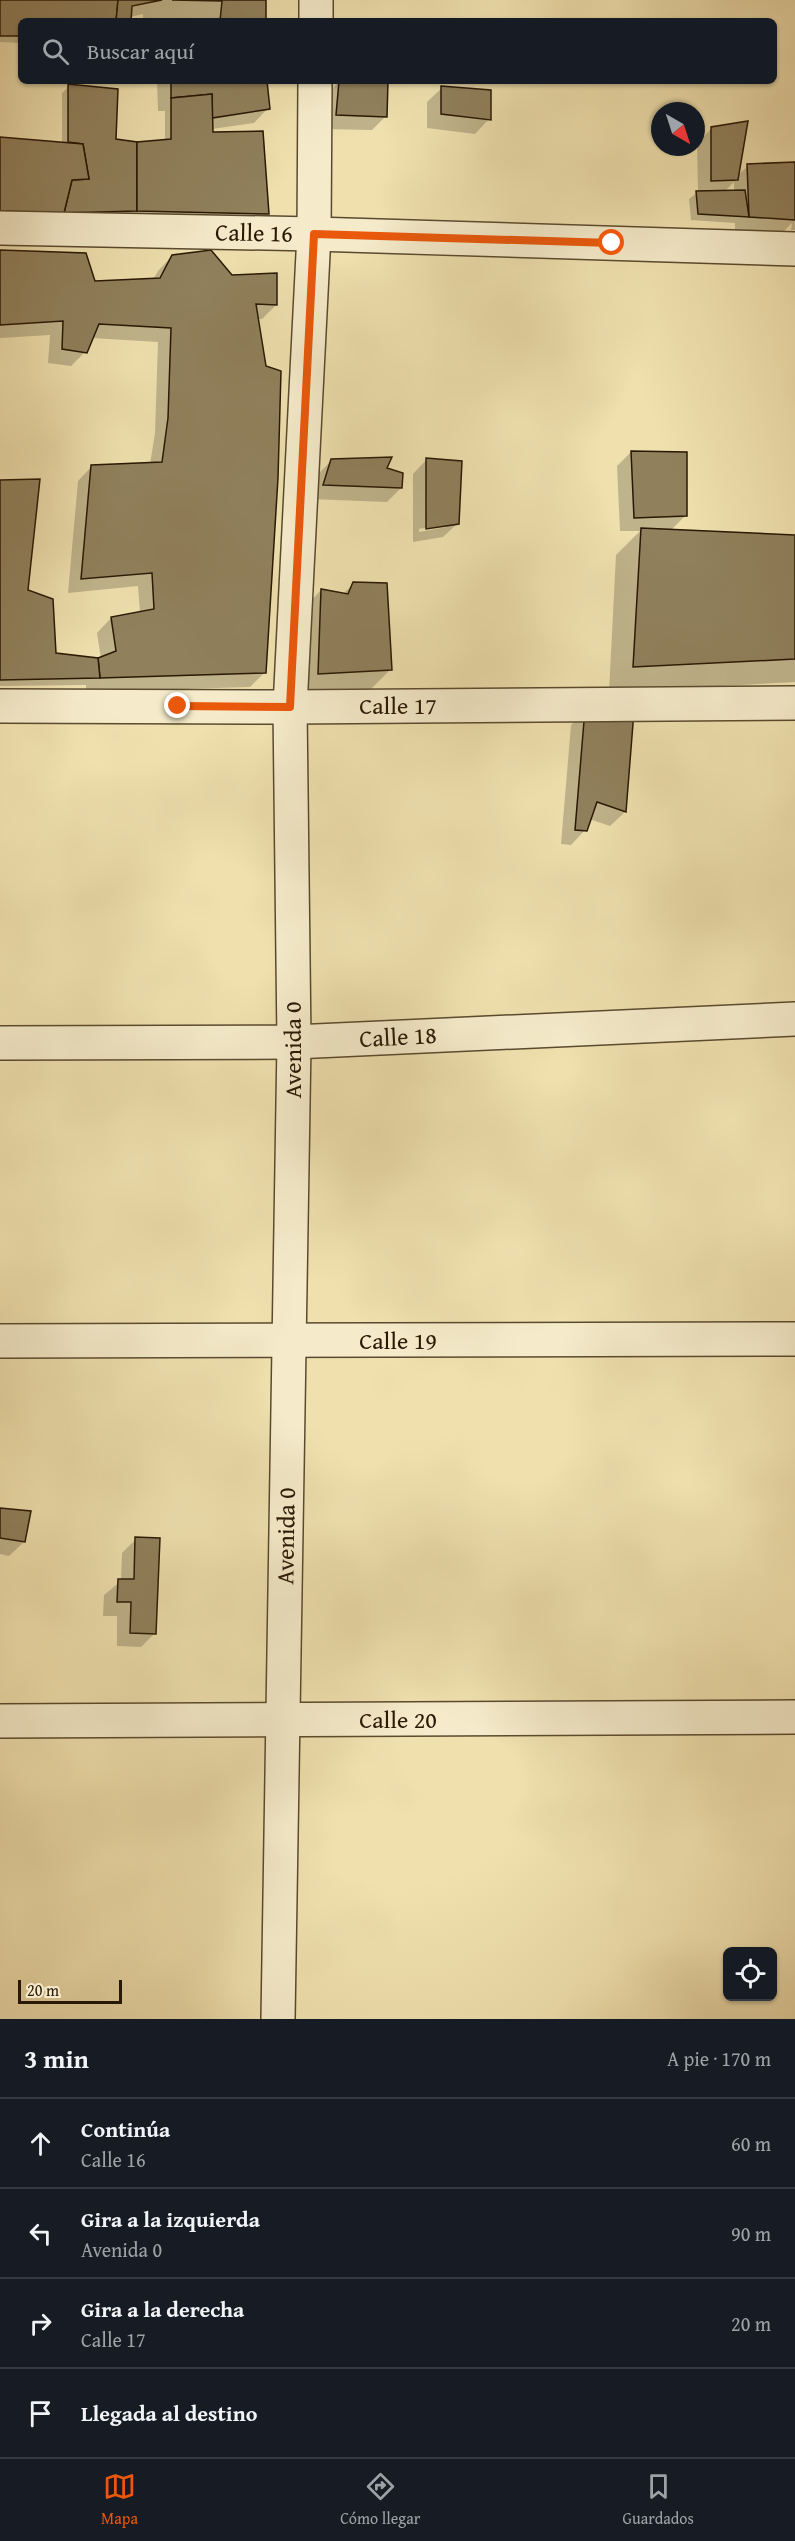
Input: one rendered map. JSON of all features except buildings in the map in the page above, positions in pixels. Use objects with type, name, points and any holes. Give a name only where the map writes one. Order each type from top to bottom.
[{"type":"street","points":[[316,0],[316,18]]},
{"type":"street","name":"Avenida 0","points":[[278,2019],[294,1042],[290,707],[314,234],[315,84]]},
{"type":"street","name":"Calle 16","points":[[0,228],[314,234],[795,249]]},
{"type":"street","name":"Calle 17","points":[[0,706],[290,707],[795,703]]},
{"type":"street","name":"Calle 18","points":[[0,1043],[294,1042],[795,1019]]},
{"type":"street","name":"Calle 19","points":[[0,1341],[795,1339]]},
{"type":"street","name":"Calle 20","points":[[0,1721],[795,1717]]},
{"type":"route","points":[[178,706],[290,707],[314,234],[612,243]]}]
